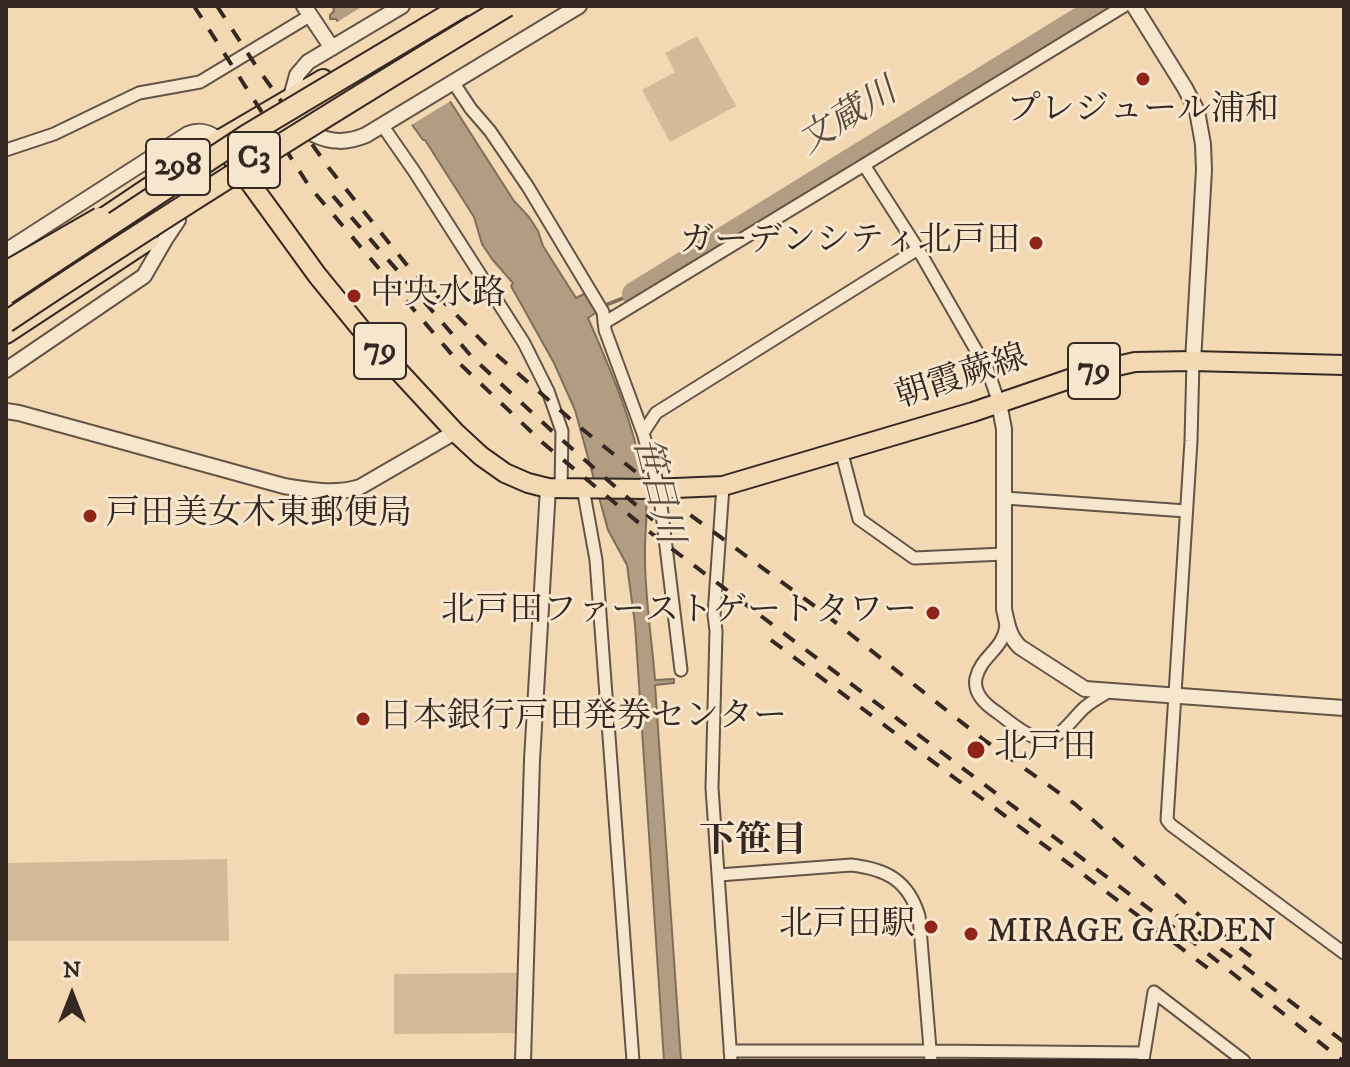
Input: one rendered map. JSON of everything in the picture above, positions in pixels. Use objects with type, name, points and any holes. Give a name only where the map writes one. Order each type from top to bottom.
[{"type":"highway","name":"C3","points":[[6,294],[247,135],[463,6]]},
{"type":"highway","name":"C3","points":[[6,322],[142,231],[507,6]]},
{"type":"highway","points":[[6,272],[247,135]]},
{"type":"highway","points":[[6,335],[142,231]]},
{"type":"main road","name":"298","points":[[6,282],[219,140],[446,6]]},
{"type":"main road","name":"298","points":[[6,335],[246,176],[520,6]]},
{"type":"main road","name":"79","points":[[219,140],[317,275],[370,340],[481,456],[505,473],[554,489],[655,489]]},
{"type":"main road","name":"朝霞蕨線","points":[[655,489],[723,486],[999,403],[1090,372],[1135,362],[1344,365]]},
{"type":"street","points":[[313,134],[326,140],[354,140],[579,6]]},
{"type":"street","points":[[604,323],[1124,6]]},
{"type":"street","points":[[1134,6],[1197,111],[1203,144],[1191,441],[1167,813],[1169,823],[1344,953]]},
{"type":"street","points":[[291,97],[297,75],[308,62],[401,7]]},
{"type":"street","points":[[6,150],[54,134],[139,93],[200,82],[307,11],[338,45]]},
{"type":"street","points":[[451,84],[490,131],[528,187],[603,312],[605,330],[643,433],[655,489],[681,670]]},
{"type":"street","points":[[387,122],[414,171],[524,343],[548,391],[562,431],[554,489],[532,760],[523,1061]]},
{"type":"street","points":[[6,251],[188,134],[205,132],[219,140]]},
{"type":"street","points":[[864,165],[918,249],[988,371],[999,403],[1004,429],[1004,609],[1015,642],[1085,689],[1344,708]]},
{"type":"street","points":[[6,370],[144,276],[178,220]]},
{"type":"street","points":[[643,433],[656,413],[918,249]]},
{"type":"street","points":[[6,398],[12,412],[284,486],[321,492],[344,492],[360,487],[455,432]]},
{"type":"street","points":[[841,450],[859,519],[914,558],[1004,554]]},
{"type":"street","points":[[723,486],[714,615],[712,788],[731,1056],[1144,1057],[1154,992],[1244,1061]]},
{"type":"street","points":[[589,488],[633,1061]]},
{"type":"street","points":[[1005,498],[1186,511]]},
{"type":"street","points":[[1006,620],[1004,639],[988,657],[975,683],[983,700],[1025,733],[1038,739],[1052,738],[1091,702],[1110,691]]},
{"type":"street","points":[[1067,679],[1079,695],[1079,714]]},
{"type":"street","points":[[719,875],[851,865],[887,873],[900,883],[915,903],[921,928],[930,1056]]},
{"type":"shaded area","name":"笹目川","points":[[333,6],[389,6],[514,201],[538,231],[543,246],[576,298],[586,293],[597,312],[588,318],[624,406],[643,475],[646,589],[655,680],[674,679],[674,683],[655,685],[681,1061],[664,1061],[635,624],[627,565],[608,530],[575,410],[554,363],[511,286],[513,283],[482,244],[474,217],[425,140],[336,19],[330,19]]},
{"type":"shaded area","points":[[697,36],[736,106],[670,142],[642,90],[675,72],[665,53]]},
{"type":"shaded area","points":[[227,859],[229,941],[6,941],[6,863]]},
{"type":"shaded area","points":[[517,973],[518,1033],[394,1034],[394,974]]},
{"type":"pier","points":[[363,6],[394,6],[454,99],[408,127],[334,24]]},
{"type":"waterway","name":"文蔵川","points":[[634,294],[1101,6]]},
{"type":"waterway","points":[[603,306],[634,294]]},
{"type":"railway","points":[[194,6],[309,186],[459,363],[543,443],[651,533],[1197,945],[1343,1061]]},
{"type":"railway","points":[[217,6],[329,168],[406,264],[490,349],[576,424],[682,509],[820,610],[984,740],[1075,804],[1209,924],[1262,965]]},
{"type":"railway","points":[[333,196],[472,357],[653,520]]},
{"type":"railway","points":[[771,640],[1209,969]]},
{"type":"railway","points":[[1176,915],[1344,1042]]},
{"type":"place","name":"プレジュール浦和","points":[[1143,79]]},
{"type":"place","name":"ガーデンシティ北戸田","points":[[1036,243]]},
{"type":"place","name":"中央水路","points":[[354,296]]},
{"type":"place","name":"戸田美女木東郵便局","points":[[90,516]]},
{"type":"place","name":"北戸田ファーストゲートタワー","points":[[933,613]]},
{"type":"place","name":"日本銀行戸田発券センター","points":[[363,719]]},
{"type":"place","name":"北戸田","points":[[976,750]]},
{"type":"place","name":"北戸田駅","points":[[931,927]]},
{"type":"place","name":"MIRAGE GARDEN","points":[[971,934]]},
{"type":"district","name":"下笹目","points":[[753,844]]}]
